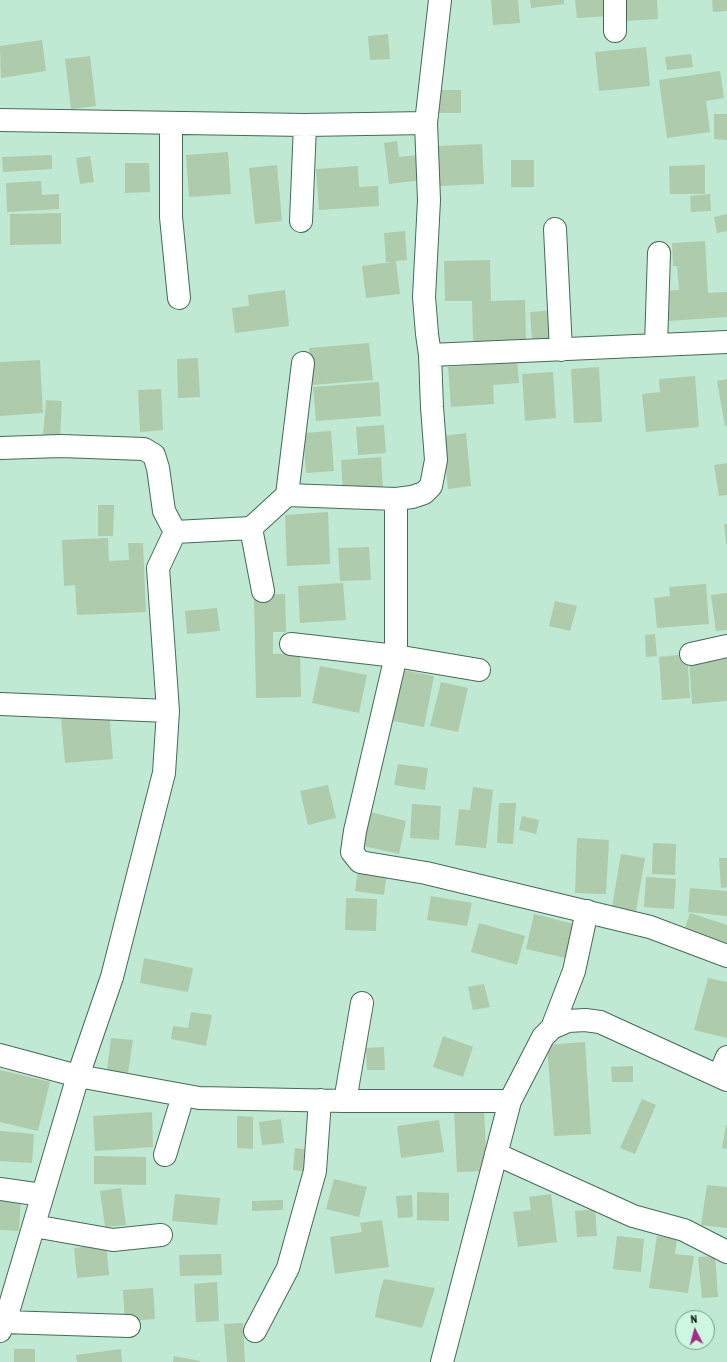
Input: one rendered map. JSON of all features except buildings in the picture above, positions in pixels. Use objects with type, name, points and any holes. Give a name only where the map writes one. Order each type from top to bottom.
[{"type":"street","points":[[287,495],[396,499],[412,497],[424,493],[431,486],[436,460],[430,355],[424,297],[429,200],[426,122],[440,0]]},
{"type":"street","points":[[615,0],[615,31]]},
{"type":"street","points":[[0,120],[305,126],[426,122]]},
{"type":"street","points":[[171,124],[171,217],[179,298]]},
{"type":"street","points":[[300,221],[305,126]]},
{"type":"street","points":[[555,229],[561,350]]},
{"type":"street","points":[[656,345],[659,253]]},
{"type":"street","points":[[430,355],[727,342]]},
{"type":"street","points":[[175,532],[251,528],[287,495],[302,363]]},
{"type":"street","points":[[0,448],[61,446],[144,449],[154,456],[158,468],[164,511],[175,532]]},
{"type":"street","points":[[396,499],[396,656],[355,831],[352,852],[360,862],[426,873],[650,927],[727,956]]},
{"type":"street","points":[[251,528],[263,591]]},
{"type":"street","points":[[129,1326],[2,1327],[34,1226],[78,1076],[112,977],[164,773],[168,711],[158,568],[175,532]]},
{"type":"street","points":[[291,644],[396,656],[479,670]]},
{"type":"street","points":[[691,654],[727,646]]},
{"type":"street","points":[[0,704],[168,711]]},
{"type":"street","points":[[552,1028],[574,970],[587,911]]},
{"type":"street","points":[[345,1101],[362,1003]]},
{"type":"street","points":[[442,1362],[510,1101],[543,1037],[552,1028],[568,1021],[585,1020],[600,1022],[724,1071]]},
{"type":"street","points":[[0,1056],[78,1076],[199,1098],[345,1101],[510,1101]]},
{"type":"street","points":[[166,1155],[183,1096]]},
{"type":"street","points":[[255,1331],[288,1268],[314,1171],[320,1100]]},
{"type":"street","points":[[496,1154],[633,1216],[684,1230],[727,1252]]},
{"type":"street","points":[[0,1189],[42,1195]]},
{"type":"street","points":[[34,1226],[113,1240],[161,1235]]}]
